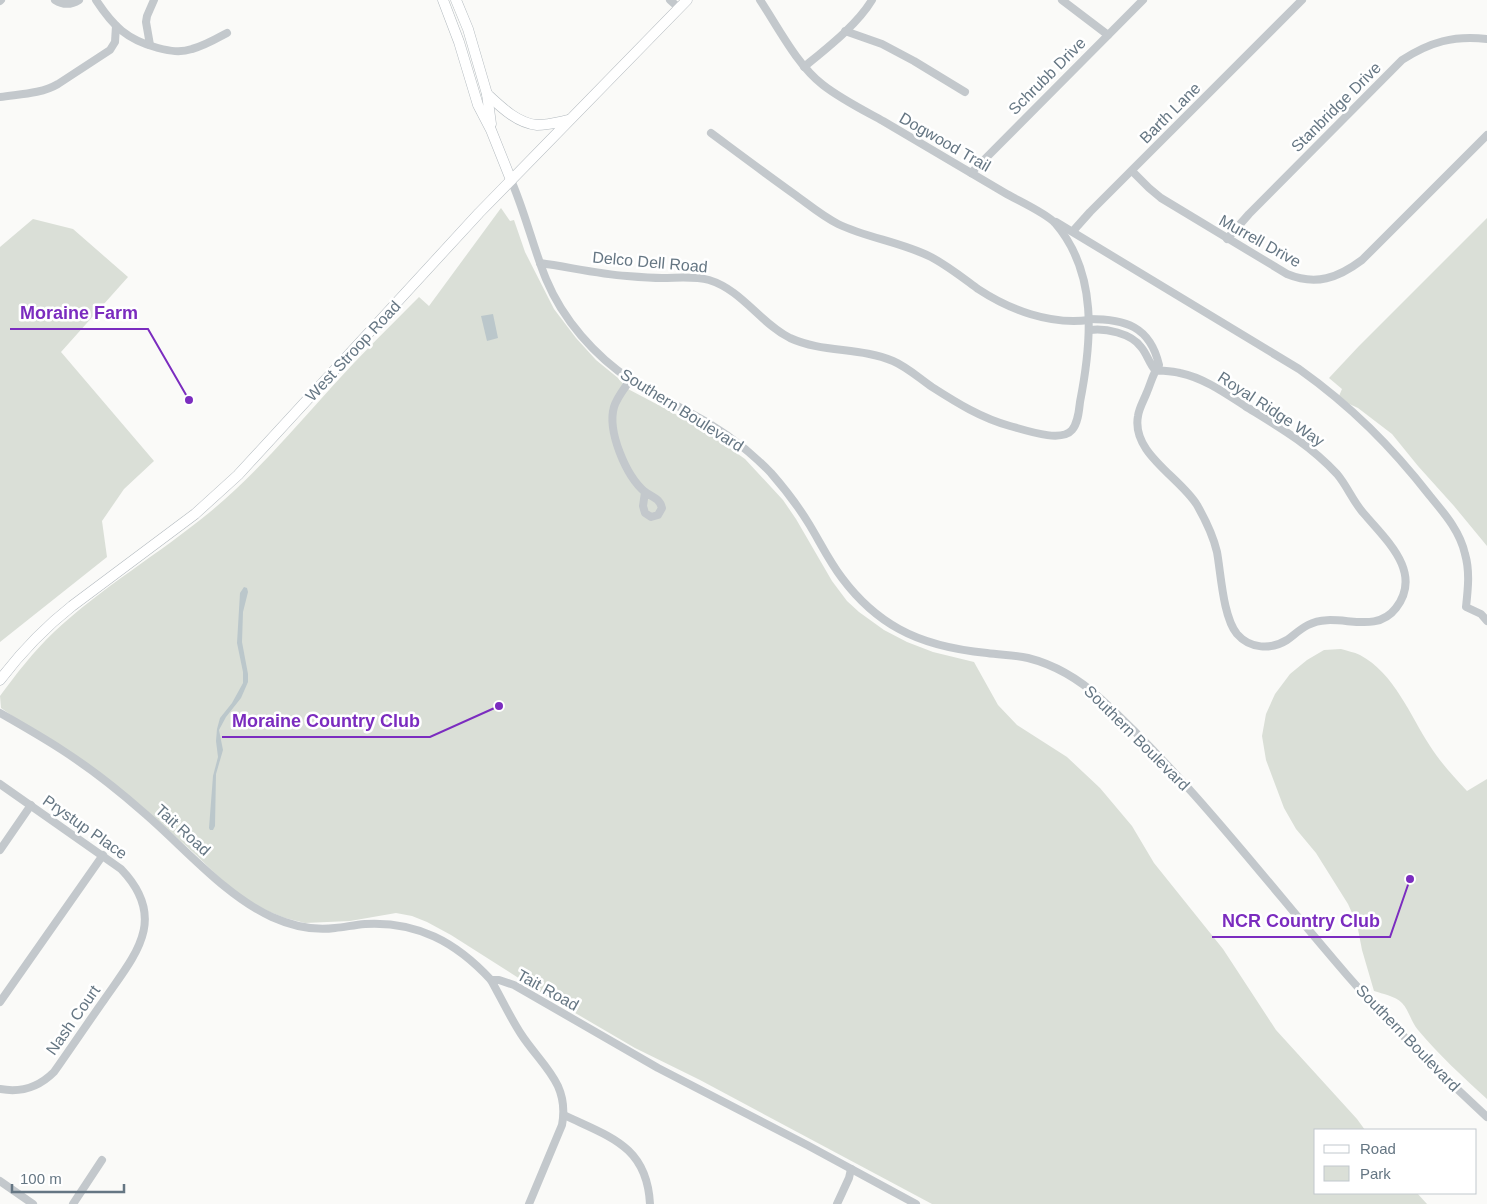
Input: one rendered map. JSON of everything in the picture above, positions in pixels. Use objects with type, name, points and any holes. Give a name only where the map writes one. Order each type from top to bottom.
[{"type":"main road","name":"Southern Boulevard","points":[[443,0],[459,42],[478,105],[491,130],[512,180]]},
{"type":"main road","name":"Southern Boulevard","points":[[456,0],[468,29],[487,94],[491,130]]},
{"type":"main road","name":"West Stroop Road","points":[[0,680],[23,651],[54,621],[195,514],[238,475],[479,213],[686,0]]},
{"type":"main road","points":[[487,94],[503,109],[527,123],[538,125],[569,120]]},
{"type":"street","points":[[55,0],[63,4],[74,3],[79,0]]},
{"type":"street","points":[[89,0],[96,0],[104,13],[132,39],[170,51],[193,49],[227,33]]},
{"type":"street","points":[[150,45],[146,22],[154,0]]},
{"type":"street","points":[[670,0],[678,8]]},
{"type":"street","name":"Dogwood Trail","points":[[760,0],[795,55],[804,67],[824,86],[1053,220],[1078,260],[1085,285],[1090,330]]},
{"type":"street","points":[[804,67],[845,31],[872,0]]},
{"type":"street","points":[[1062,0],[1108,35]]},
{"type":"street","name":"Schrubb Drive","points":[[971,173],[1143,0]]},
{"type":"street","name":"Barth Lane","points":[[1072,231],[1302,0]]},
{"type":"street","points":[[0,97],[54,87],[110,50],[115,42],[116,26]]},
{"type":"street","points":[[845,31],[882,44],[965,92]]},
{"type":"street","name":"Stanbridge Drive","points":[[1227,239],[1256,207],[1402,60],[1424,47],[1450,39],[1487,39]]},
{"type":"street","points":[[711,133],[814,209],[838,224],[932,257],[997,301],[1023,312],[1056,319],[1078,321],[1101,319],[1123,322],[1143,334],[1153,349],[1145,352]]},
{"type":"street","name":"Murrell Drive","points":[[1132,171],[1148,188],[1227,239],[1286,274],[1295,278],[1314,280],[1341,274],[1362,260],[1487,135]]},
{"type":"street","name":"Southern Boulevard","points":[[512,180],[553,294],[574,326],[600,356],[630,380],[714,426],[749,452],[793,499],[844,581],[861,600],[886,620],[912,635],[945,647],[1015,656],[1043,662],[1071,676],[1101,699],[1182,782],[1336,963],[1377,1008],[1487,1117]]},
{"type":"street","points":[[1053,220],[1299,369],[1323,386],[1363,420],[1390,447],[1418,480],[1458,534],[1468,566],[1466,607],[1481,614],[1487,621]]},
{"type":"street","name":"Delco Dell Road","points":[[540,262],[622,276],[686,277],[710,281],[739,296],[765,321],[788,337],[813,346],[876,355],[896,362],[962,406],[993,420],[1054,436],[1066,435],[1074,428],[1084,384],[1090,330]]},
{"type":"street","points":[[1100,329],[1101,319]]},
{"type":"street","points":[[1123,335],[1132,326]]},
{"type":"street","points":[[1090,330],[1100,329],[1123,335],[1139,344],[1155,370]]},
{"type":"street","name":"Royal Ridge Way","points":[[1153,349],[1159,365],[1155,370],[1138,413],[1137,429],[1139,437],[1153,457],[1190,494],[1206,524],[1216,550],[1231,623],[1237,634],[1249,644],[1272,647],[1315,622],[1346,620],[1370,622],[1378,621],[1390,614],[1404,593],[1405,578],[1400,559],[1386,538],[1364,514],[1348,488],[1335,472],[1307,446],[1225,393],[1201,380],[1180,373],[1155,370]]},
{"type":"street","points":[[630,380],[614,405],[612,425],[622,458],[633,478],[645,492]]},
{"type":"street","name":"Tait Road","points":[[0,713],[63,751],[139,808],[228,888],[252,907],[287,923],[310,928],[322,929],[363,924],[395,924],[420,930],[439,938],[460,951],[491,980],[499,980],[514,985],[658,1068],[808,1145],[916,1204]]},
{"type":"street","name":"Prystup Place","points":[[0,784],[122,869],[134,885],[144,908],[144,932]]},
{"type":"street","points":[[0,850],[31,805]]},
{"type":"street","points":[[0,1002],[103,855]]},
{"type":"street","name":"Nash Court","points":[[0,1089],[28,1089],[41,1083],[54,1072],[129,965],[144,932]]},
{"type":"street","points":[[491,980],[520,1033],[551,1073],[558,1085],[564,1105],[562,1125],[529,1204]]},
{"type":"street","points":[[564,1115],[618,1142],[634,1156],[644,1170],[650,1204]]},
{"type":"street","points":[[73,1204],[102,1160]]},
{"type":"street","points":[[837,1204],[851,1169]]},
{"type":"street","points":[[0,1181],[33,1204]]},
{"type":"green space","points":[[501,208],[510,221],[514,220],[525,252],[554,309],[596,360],[628,389],[700,427],[745,459],[783,500],[832,581],[847,601],[884,630],[907,642],[933,652],[974,662],[998,705],[1017,725],[1067,757],[1100,788],[1132,826],[1154,863],[1223,949],[1276,1030],[1364,1129],[1314,1129],[1314,1194],[1418,1194],[1427,1204],[932,1204],[700,1080],[635,1048],[427,922],[412,916],[396,913],[350,921],[305,923],[285,918],[263,909],[226,884],[146,810],[1,708],[0,696],[39,647],[54,632],[91,600],[191,527],[225,499],[268,457],[355,362],[419,297],[429,306]]},
{"type":"green space","points":[[1487,218],[1487,546],[1392,434],[1358,408],[1345,402],[1339,396],[1342,389],[1329,378]]},
{"type":"green space","points":[[33,219],[73,229],[128,277],[61,352],[154,461],[124,489],[102,521],[107,557],[0,642],[0,247]]},
{"type":"green space","points":[[1341,649],[1360,655],[1382,672],[1400,696],[1434,752],[1467,791],[1487,779],[1487,1099],[1451,1066],[1426,1039],[1416,1027],[1402,1003],[1392,997],[1374,991],[1362,950],[1357,924],[1348,904],[1316,853],[1296,829],[1284,808],[1266,760],[1262,736],[1266,714],[1275,694],[1290,674],[1307,660],[1324,650]]},
{"type":"shaded area","points":[[493,314],[498,338],[487,341],[481,316]]},
{"type":"shaded area","points":[[244,587],[247,588],[248,592],[243,612],[242,642],[248,682],[241,698],[226,717],[219,730],[223,750],[216,774],[215,826],[213,830],[210,830],[213,776],[218,757],[217,729],[220,718],[232,703],[243,683],[243,672],[237,643],[240,593]]},
{"type":"place","name":"Moraine Farm","points":[[189,400]]},
{"type":"place","name":"Moraine Country Club","points":[[499,706]]},
{"type":"place","name":"NCR Country Club","points":[[1410,879]]}]
